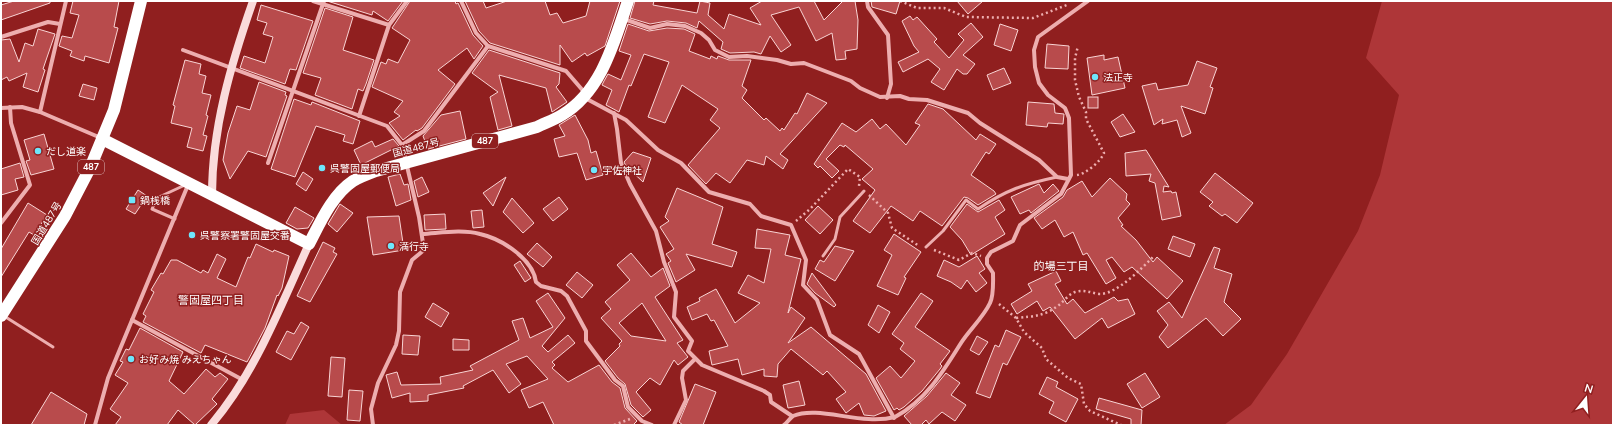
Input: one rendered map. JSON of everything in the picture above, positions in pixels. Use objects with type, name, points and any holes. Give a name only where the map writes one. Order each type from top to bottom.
[{"type":"highway","name":"国道487号","points":[[1,315],[65,216],[90,168],[114,110],[141,1]]},
{"type":"highway","name":"国道487号","points":[[309,244],[321,219],[337,196],[352,182],[376,171],[537,127],[562,115],[584,96],[606,64],[628,1]]},
{"type":"highway","points":[[102,139],[309,244]]},
{"type":"street","points":[[40,112],[66,1]]},
{"type":"street","points":[[212,195],[213,152],[231,68],[253,1]]},
{"type":"street","points":[[313,1],[389,25]]},
{"type":"street","points":[[359,116],[389,25],[406,1]]},
{"type":"street","points":[[461,1],[476,33],[488,46],[566,71],[584,96],[626,120],[658,150],[681,163],[709,192],[750,204],[761,216],[791,225],[806,260],[803,285],[817,300],[830,334],[859,354],[894,418]]},
{"type":"street","points":[[867,1],[868,7],[888,35],[891,84],[887,98]]},
{"type":"street","points":[[614,114],[618,129],[621,163],[630,184],[656,231],[664,262],[676,292],[674,317],[692,341],[688,351],[695,359],[702,365],[764,391],[770,395],[771,402],[792,416],[813,415],[864,424],[894,418],[928,392],[990,303],[993,273],[987,264],[987,258],[991,252],[1013,241],[1020,225],[1061,194],[1071,175],[1069,118],[1065,108],[1048,95],[1039,83],[1034,67],[1034,50],[1038,37],[1088,1]]},
{"type":"street","points":[[268,163],[294,92],[323,3]]},
{"type":"street","points":[[622,18],[650,28],[667,24],[685,26],[701,33],[709,40],[715,50],[729,57],[747,56],[777,60],[791,64],[804,63],[851,81],[860,88],[880,97],[887,98],[900,96],[909,100],[927,100],[968,112],[980,123],[1039,160],[1057,177],[1068,180]]},
{"type":"street","points":[[1,37],[48,22],[60,24]]},
{"type":"street","points":[[402,144],[424,131],[488,46]]},
{"type":"street","points":[[183,50],[387,126],[402,144],[422,234],[424,250],[412,260],[400,292],[399,331],[396,344],[378,383],[371,409],[373,425]]},
{"type":"street","points":[[1,223],[30,185],[11,123],[10,107]]},
{"type":"street","points":[[1,108],[22,107],[40,112],[102,139]]},
{"type":"street","points":[[95,425],[108,378],[189,183]]},
{"type":"street","points":[[422,234],[469,232],[481,234],[507,246],[526,261],[535,272],[536,282],[541,286],[561,291],[566,296],[586,331],[586,341],[615,380],[623,386],[628,407],[642,421],[652,425]]},
{"type":"street","points":[[211,425],[226,408],[255,363],[309,244]]},
{"type":"street","points":[[132,320],[244,381]]},
{"type":"street","points":[[674,425],[686,400],[682,378],[683,371],[695,359]]},
{"type":"street","points":[[784,425],[792,416]]},
{"type":"lane","points":[[926,247],[943,231],[966,200],[978,209],[995,197],[1026,183],[1057,177]]},
{"type":"lane","points":[[175,219],[152,209],[157,198],[189,183]]},
{"type":"lane","points":[[823,256],[835,239],[840,217],[864,191]]},
{"type":"lane","points":[[1,315],[53,347]]},
{"type":"path","points":[[900,1],[917,8],[944,8],[966,17],[1033,18],[1073,2]]},
{"type":"path","points":[[1071,175],[1080,174],[1104,153],[1086,119],[1086,112],[1076,86],[1075,58],[1078,46]]},
{"type":"path","points":[[791,225],[810,209],[848,169],[860,177],[859,186],[888,213],[892,228],[916,246],[926,247],[959,260],[972,254],[987,258]]},
{"type":"path","points":[[1016,318],[1028,318],[1044,314],[1058,306],[1073,292],[1081,290],[1100,294],[1116,290],[1154,256]]},
{"type":"path","points":[[993,285],[999,289],[999,306],[1016,318],[1024,332],[1042,348],[1046,359],[1068,378],[1081,384],[1084,404],[1090,411],[1121,425]]},
{"type":"path","points":[[614,425],[629,419],[642,421]]},
{"type":"shaded area","points":[[1382,1],[1613,1],[1613,425],[1224,425],[1251,405],[1287,354],[1358,231],[1380,175],[1399,95],[1366,58]]},
{"type":"shaded area","points":[[324,410],[342,425],[285,425],[290,414]]},
{"type":"building","points":[[14,1],[50,1],[50,3],[1,20],[1,5]]},
{"type":"building","points":[[73,1],[119,1],[114,27],[118,28],[109,63],[85,56],[84,61],[70,56],[72,51],[59,46],[62,36],[72,38],[79,15],[70,13]]},
{"type":"building","points":[[327,1],[403,1],[388,21],[373,11],[372,15]]},
{"type":"building","points":[[410,1],[455,1],[456,4],[458,3],[473,35],[483,46],[474,59],[467,48],[438,70],[455,84],[422,128],[417,131],[416,130],[403,140],[389,123],[400,116],[394,112],[403,101],[372,87],[381,62],[386,64],[388,59],[398,63],[410,40],[392,28]]},
{"type":"building","points":[[465,1],[483,1],[486,8],[507,1],[545,1],[550,15],[557,13],[563,23],[586,16],[590,1],[620,1],[605,46],[587,56],[585,53],[572,62],[560,45],[560,65],[490,43],[479,31]]},
{"type":"building","points":[[635,1],[654,1],[653,5],[697,13],[700,1],[710,3],[708,15],[724,29],[729,14],[761,25],[750,8],[762,1],[814,1],[824,20],[843,1],[855,1],[858,20],[857,49],[845,51],[846,59],[836,60],[832,33],[816,41],[799,7],[771,15],[791,45],[781,52],[770,36],[761,54],[754,52],[730,53],[721,49],[723,42],[699,21],[697,28],[686,23],[667,21],[650,24],[630,18]]},
{"type":"building","points":[[871,1],[900,1],[896,14],[872,7]]},
{"type":"building","points":[[957,1],[983,1],[968,14]]},
{"type":"building","points":[[261,5],[313,21],[296,70],[290,69],[285,84],[240,68],[244,56],[265,63],[273,37],[263,34],[267,23],[257,20]]},
{"type":"building","points":[[325,8],[353,17],[343,50],[374,60],[363,91],[358,89],[352,109],[315,95],[321,78],[303,73]]},
{"type":"building","points":[[910,16],[913,20],[917,17],[937,39],[934,42],[949,58],[964,40],[958,34],[971,23],[983,37],[963,55],[975,64],[967,74],[963,74],[957,69],[944,90],[931,82],[940,69],[928,59],[903,72],[898,62],[919,52],[914,46],[902,21]]},
{"type":"building","points":[[628,24],[649,31],[667,28],[684,29],[695,34],[689,51],[710,59],[711,56],[717,59],[718,56],[729,60],[751,60],[742,86],[747,90],[742,98],[764,120],[766,118],[780,131],[782,128],[784,130],[795,113],[797,114],[807,93],[827,103],[780,154],[788,160],[783,169],[766,156],[764,165],[747,160],[730,183],[716,173],[706,184],[688,165],[720,128],[710,120],[718,109],[682,85],[665,123],[648,117],[669,62],[644,54],[631,86],[629,85],[619,112],[606,105],[612,90],[602,85],[604,81],[608,74],[621,80],[631,55],[619,51]]},
{"type":"building","points":[[1000,24],[1018,30],[1011,51],[994,45]]},
{"type":"building","points":[[38,29],[55,34],[43,69],[45,70],[38,92],[23,87],[27,73],[9,81],[7,77],[1,80],[1,40],[10,39],[19,62],[25,43],[33,46]]},
{"type":"building","points":[[1047,44],[1069,46],[1068,69],[1045,68]]},
{"type":"building","points":[[489,50],[560,73],[559,84],[556,87],[567,102],[552,112],[546,88],[499,75],[512,126],[498,130],[490,97],[498,92],[472,73]]},
{"type":"building","points":[[1104,55],[1104,60],[1118,57],[1125,88],[1092,95],[1087,58]]},
{"type":"building","points":[[185,60],[201,64],[199,74],[206,76],[202,93],[211,95],[203,135],[207,136],[203,151],[187,147],[192,128],[171,123],[175,106],[173,105]]},
{"type":"building","points":[[1197,61],[1217,68],[1210,87],[1213,88],[1205,114],[1181,106],[1191,133],[1182,137],[1177,120],[1162,124],[1163,119],[1154,125],[1142,86],[1156,83],[1158,90],[1188,85]]},
{"type":"building","points":[[1004,68],[1011,83],[993,90],[987,75]]},
{"type":"building","points":[[259,82],[286,92],[285,95],[287,96],[266,157],[248,151],[230,179],[223,160],[228,133],[237,106],[250,110]]},
{"type":"building","points":[[83,84],[97,88],[94,100],[79,96]]},
{"type":"building","points":[[1088,97],[1098,97],[1098,108],[1088,108]]},
{"type":"building","points":[[294,99],[311,105],[312,102],[360,121],[353,144],[343,141],[345,135],[316,126],[295,177],[271,169]]},
{"type":"building","points":[[1028,102],[1054,104],[1055,113],[1064,114],[1063,124],[1048,123],[1047,127],[1026,125]]},
{"type":"building","points":[[928,104],[943,109],[976,140],[980,134],[996,144],[989,154],[986,152],[971,175],[996,194],[978,205],[964,197],[942,226],[920,211],[913,221],[891,206],[870,233],[853,221],[875,190],[862,179],[873,169],[845,145],[844,147],[840,145],[826,159],[839,171],[832,178],[820,166],[818,168],[814,164],[842,123],[856,132],[872,119],[880,129],[886,124],[906,145],[920,125],[915,123]]},
{"type":"building","points":[[460,111],[466,139],[428,149],[423,136],[441,115]]},
{"type":"building","points":[[1123,114],[1135,132],[1120,137],[1111,122]]},
{"type":"building","points":[[575,115],[588,140],[591,153],[596,151],[603,175],[586,180],[577,153],[559,157],[554,139],[565,136],[559,125]]},
{"type":"building","points":[[44,134],[54,169],[31,175],[26,161],[30,160],[24,140]]},
{"type":"building","points":[[393,139],[399,146],[361,165],[354,150],[372,141],[375,147]]},
{"type":"building","points":[[1146,150],[1169,187],[1164,186],[1163,192],[1176,192],[1181,216],[1162,220],[1155,183],[1149,181],[1151,174],[1126,176],[1125,153]]},
{"type":"building","points":[[633,152],[651,158],[643,182],[626,166],[624,162]]},
{"type":"building","points":[[20,163],[24,177],[15,179],[18,190],[1,195],[1,169]]},
{"type":"building","points":[[303,172],[313,179],[306,191],[296,184]]},
{"type":"building","points":[[1215,173],[1253,203],[1237,223],[1225,214],[1222,216],[1209,206],[1213,202],[1200,192]]},
{"type":"building","points":[[400,174],[404,185],[408,184],[411,200],[396,206],[388,177]]},
{"type":"building","points":[[422,177],[429,192],[418,197],[414,181]]},
{"type":"building","points":[[506,177],[493,206],[483,193]]},
{"type":"building","points":[[1110,178],[1127,194],[1126,200],[1130,204],[1118,218],[1123,225],[1121,226],[1136,240],[1153,262],[1157,257],[1183,281],[1167,299],[1132,267],[1124,272],[1112,257],[1106,260],[1116,278],[1106,284],[1087,253],[1083,255],[1073,232],[1064,237],[1055,220],[1042,229],[1034,218],[1063,197],[1067,190],[1082,181],[1092,197]]},
{"type":"building","points":[[1039,184],[1044,193],[1053,184],[1059,191],[1031,213],[1029,210],[1020,214],[1011,197]]},
{"type":"building","points":[[677,188],[723,207],[712,244],[737,252],[732,267],[686,254],[695,270],[676,282],[668,263],[671,261],[666,254],[674,249],[660,227],[669,221],[665,217]]},
{"type":"building","points":[[138,190],[147,196],[135,214],[126,209]]},
{"type":"building","points":[[559,197],[568,209],[553,221],[543,209]]},
{"type":"building","points":[[512,198],[534,223],[523,233],[503,212]]},
{"type":"building","points":[[999,200],[1005,210],[995,217],[1005,234],[971,255],[962,240],[950,227],[967,204],[978,212]]},
{"type":"building","points":[[28,203],[47,215],[34,235],[29,232],[1,277],[1,249]]},
{"type":"building","points":[[340,204],[353,213],[337,232],[328,224]]},
{"type":"building","points":[[818,206],[833,220],[820,234],[805,220]]},
{"type":"building","points":[[295,207],[314,218],[308,228],[297,229],[286,223]]},
{"type":"building","points":[[482,210],[484,227],[473,228],[471,211]]},
{"type":"building","points":[[445,214],[446,229],[425,230],[424,215]]},
{"type":"building","points":[[399,216],[404,250],[373,255],[367,217]]},
{"type":"building","points":[[757,229],[790,235],[785,255],[801,259],[788,313],[791,307],[805,318],[788,343],[811,327],[866,374],[886,411],[874,416],[864,415],[859,403],[846,413],[836,399],[846,392],[827,371],[823,375],[791,349],[778,364],[777,377],[764,376],[764,369],[742,375],[738,359],[712,365],[709,351],[728,346],[714,320],[711,321],[707,314],[692,320],[687,307],[700,301],[699,298],[716,289],[735,323],[760,303],[738,293],[748,275],[764,283],[771,249],[755,248]]},
{"type":"building","points":[[894,234],[921,252],[904,277],[906,278],[898,295],[877,286],[892,255],[884,250]]},
{"type":"building","points":[[1173,236],[1195,244],[1190,257],[1168,249]]},
{"type":"building","points":[[323,242],[335,248],[333,252],[337,254],[310,302],[297,296]]},
{"type":"building","points":[[537,243],[552,257],[543,267],[527,254]]},
{"type":"building","points":[[256,244],[273,252],[274,250],[289,256],[282,288],[278,296],[277,295],[265,328],[247,362],[205,345],[201,353],[143,322],[146,316],[143,314],[154,292],[151,290],[171,260],[177,260],[201,273],[203,270],[208,273],[217,254],[226,259],[217,278],[236,287],[248,257],[250,258]]},
{"type":"building","points":[[835,246],[854,251],[835,281],[815,269],[820,260],[824,262]]},
{"type":"building","points":[[1214,247],[1220,249],[1214,268],[1232,274],[1224,302],[1241,319],[1223,336],[1206,318],[1168,348],[1159,337],[1168,325],[1157,311],[1169,302],[1182,318]]},
{"type":"building","points":[[631,253],[651,277],[663,268],[670,286],[655,297],[683,340],[677,343],[688,357],[678,365],[674,360],[660,385],[650,378],[636,392],[651,410],[643,417],[631,405],[625,384],[618,378],[605,361],[620,346],[619,344],[622,341],[601,318],[611,309],[605,302],[630,280],[617,265]],"holes":[[[642,303],[666,341],[631,336],[619,323]]]},
{"type":"building","points":[[977,256],[985,269],[979,273],[987,283],[976,292],[967,280],[961,289],[951,282],[937,276],[944,260],[959,267]]},
{"type":"building","points":[[520,261],[531,278],[525,282],[514,265]]},
{"type":"building","points":[[1056,271],[1061,281],[1055,284],[1067,304],[1073,299],[1085,313],[1114,297],[1118,301],[1128,299],[1135,314],[1108,328],[1102,318],[1075,339],[1050,307],[1043,311],[1037,301],[1017,314],[1011,304],[1032,291],[1028,284]]},
{"type":"building","points":[[577,272],[593,285],[582,298],[566,285]]},
{"type":"building","points":[[812,273],[836,305],[834,307],[815,293],[807,284]]},
{"type":"building","points":[[548,293],[565,318],[542,346],[548,352],[568,335],[575,343],[552,362],[555,365],[552,368],[568,382],[599,365],[612,382],[620,388],[625,408],[637,421],[633,425],[554,425],[543,402],[529,408],[521,390],[548,379],[527,356],[506,364],[521,384],[509,393],[493,370],[463,386],[464,388],[428,395],[428,401],[410,402],[410,393],[392,398],[386,375],[397,372],[401,385],[441,384],[440,377],[473,370],[470,366],[519,340],[512,321],[523,318],[530,338],[553,327],[536,301]]},
{"type":"building","points":[[921,293],[933,301],[915,327],[950,351],[940,364],[942,366],[940,369],[922,391],[904,407],[899,410],[897,408],[894,410],[876,378],[890,366],[901,378],[915,361],[900,349],[904,343],[892,334]]},
{"type":"building","points":[[433,303],[449,313],[441,327],[425,317]]},
{"type":"building","points":[[878,305],[890,312],[879,333],[868,325]]},
{"type":"building","points":[[301,322],[309,327],[291,360],[276,352],[287,331],[294,334]]},
{"type":"building","points":[[140,328],[183,352],[169,381],[184,394],[206,369],[215,377],[220,373],[228,379],[212,399],[217,404],[195,425],[178,410],[167,425],[115,425],[121,417],[110,409],[128,383],[115,375],[123,362],[120,361],[126,349],[129,350]]},
{"type":"building","points":[[1006,330],[1021,337],[1007,365],[1003,363],[990,398],[976,393],[995,345],[999,347]]},
{"type":"building","points":[[403,335],[420,336],[418,355],[402,354]]},
{"type":"building","points":[[977,336],[988,342],[979,355],[970,350]]},
{"type":"building","points":[[453,339],[469,340],[469,350],[453,350]]},
{"type":"building","points":[[331,357],[345,358],[342,397],[328,396]]},
{"type":"building","points":[[946,373],[960,383],[951,395],[966,405],[955,421],[942,412],[929,424],[926,420],[921,425],[912,425],[904,416],[927,396]]},
{"type":"building","points":[[1145,373],[1160,397],[1142,408],[1127,384]]},
{"type":"building","points":[[1047,377],[1058,382],[1056,387],[1078,399],[1066,422],[1049,413],[1054,402],[1039,394]]},
{"type":"building","points":[[799,381],[805,405],[788,408],[783,385]]},
{"type":"building","points":[[695,384],[716,392],[703,425],[683,425],[679,422]]},
{"type":"building","points":[[349,390],[363,391],[360,421],[347,420]]},
{"type":"building","points":[[51,392],[87,414],[84,425],[31,425]]},
{"type":"building","points":[[1099,398],[1142,410],[1141,425],[1131,425],[1131,419],[1096,409]]},
{"type":"place","name":"法正寺","points":[[1095,77]]},
{"type":"place","name":"だし道楽","points":[[38,151]]},
{"type":"place","name":"呉警固屋郵便局","points":[[322,168]]},
{"type":"place","name":"宇佐神社","points":[[594,170]]},
{"type":"place","name":"鍋桟橋","points":[[132,200]]},
{"type":"place","name":"呉警察署警固屋交番","points":[[192,235]]},
{"type":"place","name":"満行寺","points":[[391,246]]},
{"type":"place","name":"お好み焼 みえちゃん","points":[[131,359]]},
{"type":"district","name":"的場三丁目","points":[[1061,266]]},
{"type":"district","name":"警固屋四丁目","points":[[211,300]]}]
